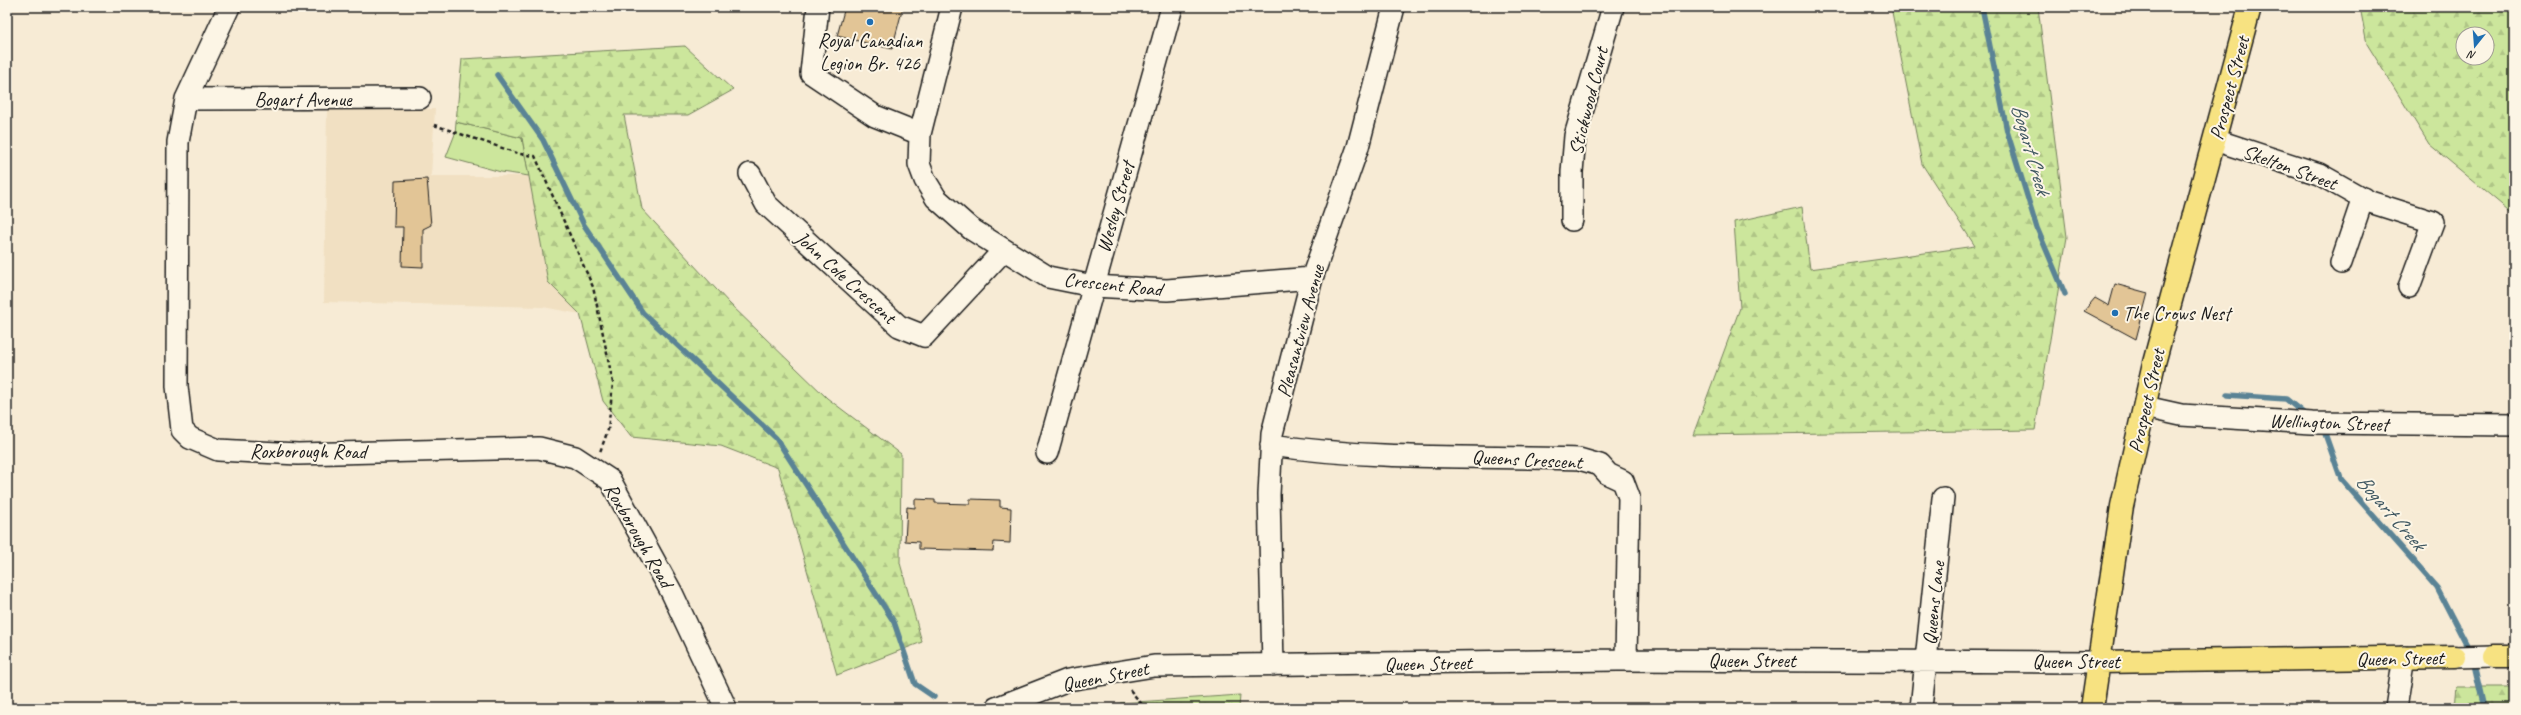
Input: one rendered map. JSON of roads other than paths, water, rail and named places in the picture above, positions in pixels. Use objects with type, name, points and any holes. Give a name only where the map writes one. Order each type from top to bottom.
[{"type":"main road","name":"Prospect Street","points":[[2092,708],[2122,506],[2154,363],[2250,7]]},
{"type":"main road","name":"Queen Street","points":[[2098,662],[2454,657]]},
{"type":"street","name":"Roxborough Road","points":[[229,7],[186,99],[178,142],[177,386],[179,421],[182,430],[190,438],[218,450],[298,454],[539,448],[575,457],[610,480],[672,593],[726,708]]},
{"type":"street","points":[[818,7],[811,73],[875,116],[920,134]]},
{"type":"street","name":"Crescent Road","points":[[952,7],[920,134],[919,164],[925,180],[936,198],[971,229],[1003,251],[1048,276],[1093,286],[1167,290],[1312,278]]},
{"type":"street","name":"Wesley Street","points":[[1047,454],[1172,7]]},
{"type":"street","name":"Pleasantview Avenue","points":[[1273,665],[1269,495],[1272,434],[1312,278],[1358,147],[1394,7]]},
{"type":"street","name":"Stickwood Court","points":[[1572,220],[1572,172],[1575,136],[1612,7]]},
{"type":"street","name":"Bogart Avenue","points":[[186,99],[420,98]]},
{"type":"street","name":"Skelton Street","points":[[2215,140],[2319,174],[2363,198],[2433,222],[2409,287]]},
{"type":"street","name":"John Cole Crescent","points":[[750,174],[766,204],[899,326],[924,336],[1003,251]]},
{"type":"street","name":"Skelton Street","points":[[2341,264],[2363,198]]},
{"type":"street","name":"Wellington Street","points":[[2145,407],[2181,416],[2312,423],[2427,426],[2514,425]]},
{"type":"street","name":"Queens Crescent","points":[[1271,445],[1317,452],[1579,458],[1600,465],[1608,474],[1623,481],[1629,497],[1626,660]]},
{"type":"street","name":"Queens Lane","points":[[1921,708],[1943,498]]},
{"type":"street","name":"Queen Street","points":[[2454,657],[2504,656]]},
{"type":"street","points":[[2396,708],[2404,657]]},
{"type":"street","name":"Queen Street","points":[[996,708],[1068,680],[1154,666],[1626,660],[1927,659],[2098,662]]},
{"type":"waterway","name":"Bogart Creek","points":[[1982,7],[2007,131],[2037,228],[2065,294]]},
{"type":"waterway","points":[[497,75],[543,140],[584,225],[643,313],[776,438],[894,622],[915,684],[934,697]]},
{"type":"waterway","name":"Bogart Creek","points":[[2227,395],[2286,399],[2307,416]]},
{"type":"waterway","name":"Bogart Creek","points":[[2323,428],[2341,479],[2437,588],[2470,652]]},
{"type":"waterway","name":"Bogart Creek","points":[[2473,660],[2484,708]]},
{"type":"place","name":"Royal Canadian Legion Br. 426","points":[[870,22]]},
{"type":"place","name":"The Crows Nest","points":[[2115,313]]}]
